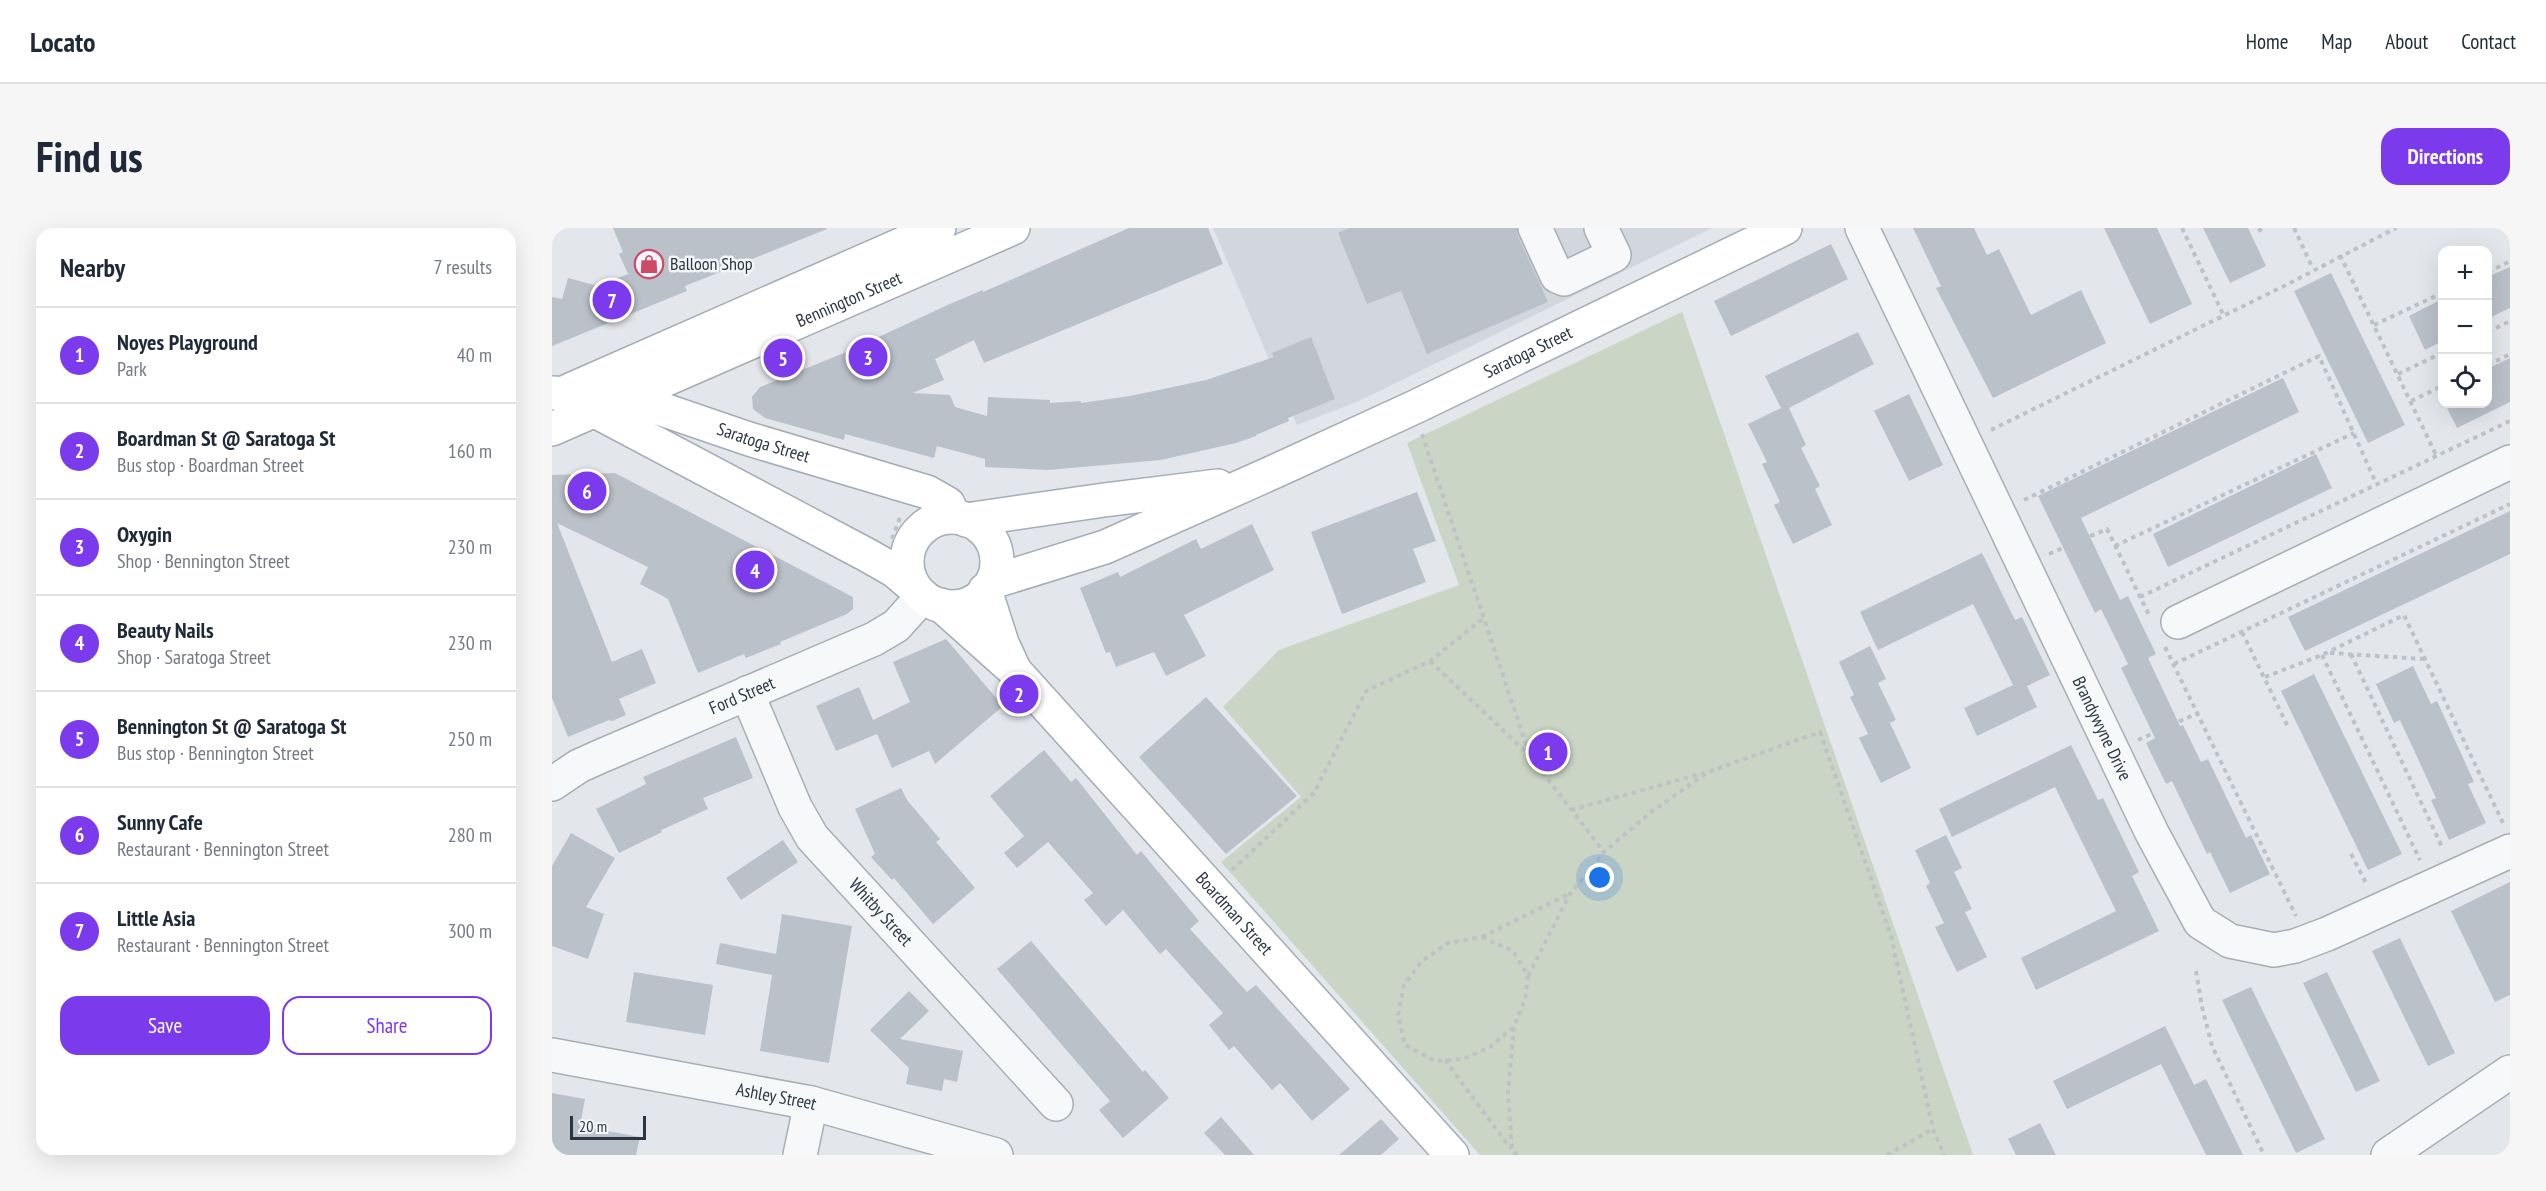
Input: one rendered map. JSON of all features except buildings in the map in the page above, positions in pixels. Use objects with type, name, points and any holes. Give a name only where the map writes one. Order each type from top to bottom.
[{"type":"main road","name":"Bennington Street","points":[[555,395],[939,228]]},
{"type":"main road","name":"Bennington Street","points":[[552,429],[1013,228]]},
{"type":"main road","name":"Saratoga Street","points":[[989,586],[1105,547],[1269,474],[1425,402],[1785,228]]},
{"type":"main road","name":"Saratoga Street","points":[[555,395],[604,394],[626,397],[737,435],[927,492],[948,504],[960,519],[1199,489],[1269,474]]},
{"type":"main road","points":[[555,395],[595,410],[867,555],[895,571],[927,597],[961,606],[970,603],[989,586],[997,564],[993,544],[982,528],[960,519],[934,521],[912,541],[908,570],[927,597]]},
{"type":"main road","name":"Boardman Street","points":[[989,586],[1005,652],[1015,671]]},
{"type":"main road","name":"Boardman Street","points":[[927,597],[1015,671],[1452,1155]]},
{"type":"street","points":[[1535,228],[1557,276],[1564,279],[1614,255],[1601,228]]},
{"type":"street","name":"Brandywyne Drive","points":[[1862,228],[2152,832],[2200,922],[2230,941],[2274,950],[2295,946],[2345,926],[2508,841]]},
{"type":"street","points":[[2166,631],[2510,462]]},
{"type":"street","name":"Ford Street","points":[[552,782],[599,757],[885,634],[927,597]]},
{"type":"street","name":"Whitby Street","points":[[747,693],[795,807],[812,837],[1056,1104]]},
{"type":"street","name":"Ashley Street","points":[[552,1055],[811,1103],[996,1155]]},
{"type":"street","points":[[2388,1155],[2510,1072]]},
{"type":"street","points":[[800,1155],[811,1103]]},
{"type":"path","points":[[2182,228],[2223,314]]},
{"type":"path","points":[[2258,231],[2264,228]]},
{"type":"path","points":[[2294,228],[2313,269]]},
{"type":"path","points":[[1983,434],[2284,286],[2396,228]]},
{"type":"path","points":[[2340,255],[2437,457]]},
{"type":"path","points":[[2492,270],[2510,261]]},
{"type":"path","points":[[2374,325],[2438,295]]},
{"type":"path","points":[[2492,330],[2510,321]]},
{"type":"path","points":[[2398,374],[2440,354]]},
{"type":"path","points":[[2492,363],[2510,354]]},
{"type":"path","points":[[2018,502],[2319,356],[2376,483]]},
{"type":"path","points":[[2411,401],[2438,388]]},
{"type":"path","points":[[2140,597],[2510,421]]},
{"type":"path","points":[[1419,427],[1530,756]]},
{"type":"path","points":[[2115,546],[2354,434]]},
{"type":"path","points":[[2174,663],[2510,504]]},
{"type":"path","points":[[890,546],[898,518],[908,512]]},
{"type":"path","points":[[2043,557],[2107,529],[2140,597],[2166,631],[2174,663],[2301,925]]},
{"type":"path","points":[[2265,677],[2322,656],[2403,615],[2508,841]]},
{"type":"path","points":[[1212,889],[1314,793],[1366,691],[1430,661],[1485,617]]},
{"type":"path","points":[[2242,632],[2288,727]]},
{"type":"path","points":[[2328,653],[2425,659]]},
{"type":"path","points":[[2351,654],[2447,858]]},
{"type":"path","points":[[2322,656],[2424,869]]},
{"type":"path","points":[[1430,661],[1530,756],[1604,852]]},
{"type":"path","points":[[2133,743],[2198,713]]},
{"type":"path","points":[[1571,810],[1708,772],[1820,732],[1891,936],[1933,1129],[1944,1155]]},
{"type":"path","points":[[1512,1150],[1508,1091],[1514,1027],[1525,999],[1528,976],[1570,894],[1604,852],[1651,812],[1708,772]]},
{"type":"path","points":[[2351,854],[2371,894]]},
{"type":"path","points":[[1514,1027],[1490,1047],[1464,1059],[1435,1061],[1405,1045],[1398,1015],[1404,985],[1422,962],[1448,943],[1482,937],[1570,894]]},
{"type":"path","points":[[1482,937],[1513,951],[1528,976]]},
{"type":"path","points":[[2196,971],[2212,1046],[2264,1155]]},
{"type":"path","points":[[1445,1060],[1517,1155]]},
{"type":"path","points":[[1887,1155],[1933,1129]]},
{"type":"shaded area","points":[[1213,228],[1712,228],[1359,401],[1297,425]]},
{"type":"green space","points":[[1682,312],[1973,1155],[1480,1155],[1221,862],[1301,797],[1223,707],[1279,650],[1459,585],[1407,443]]},
{"type":"place","name":"Balloon Shop","points":[[649,264]]},
{"type":"place","name":"Little Asia","points":[[612,300]]},
{"type":"place","name":"Oxygin","points":[[868,357]]},
{"type":"place","name":"Bennington St @ Saratoga St","points":[[783,358]]},
{"type":"place","name":"Sunny Cafe","points":[[587,491]]},
{"type":"place","name":"Beauty Nails","points":[[755,570]]},
{"type":"place","name":"Boardman St @ Saratoga St","points":[[1019,694]]},
{"type":"place","name":"Noyes Playground","points":[[1548,752]]}]
